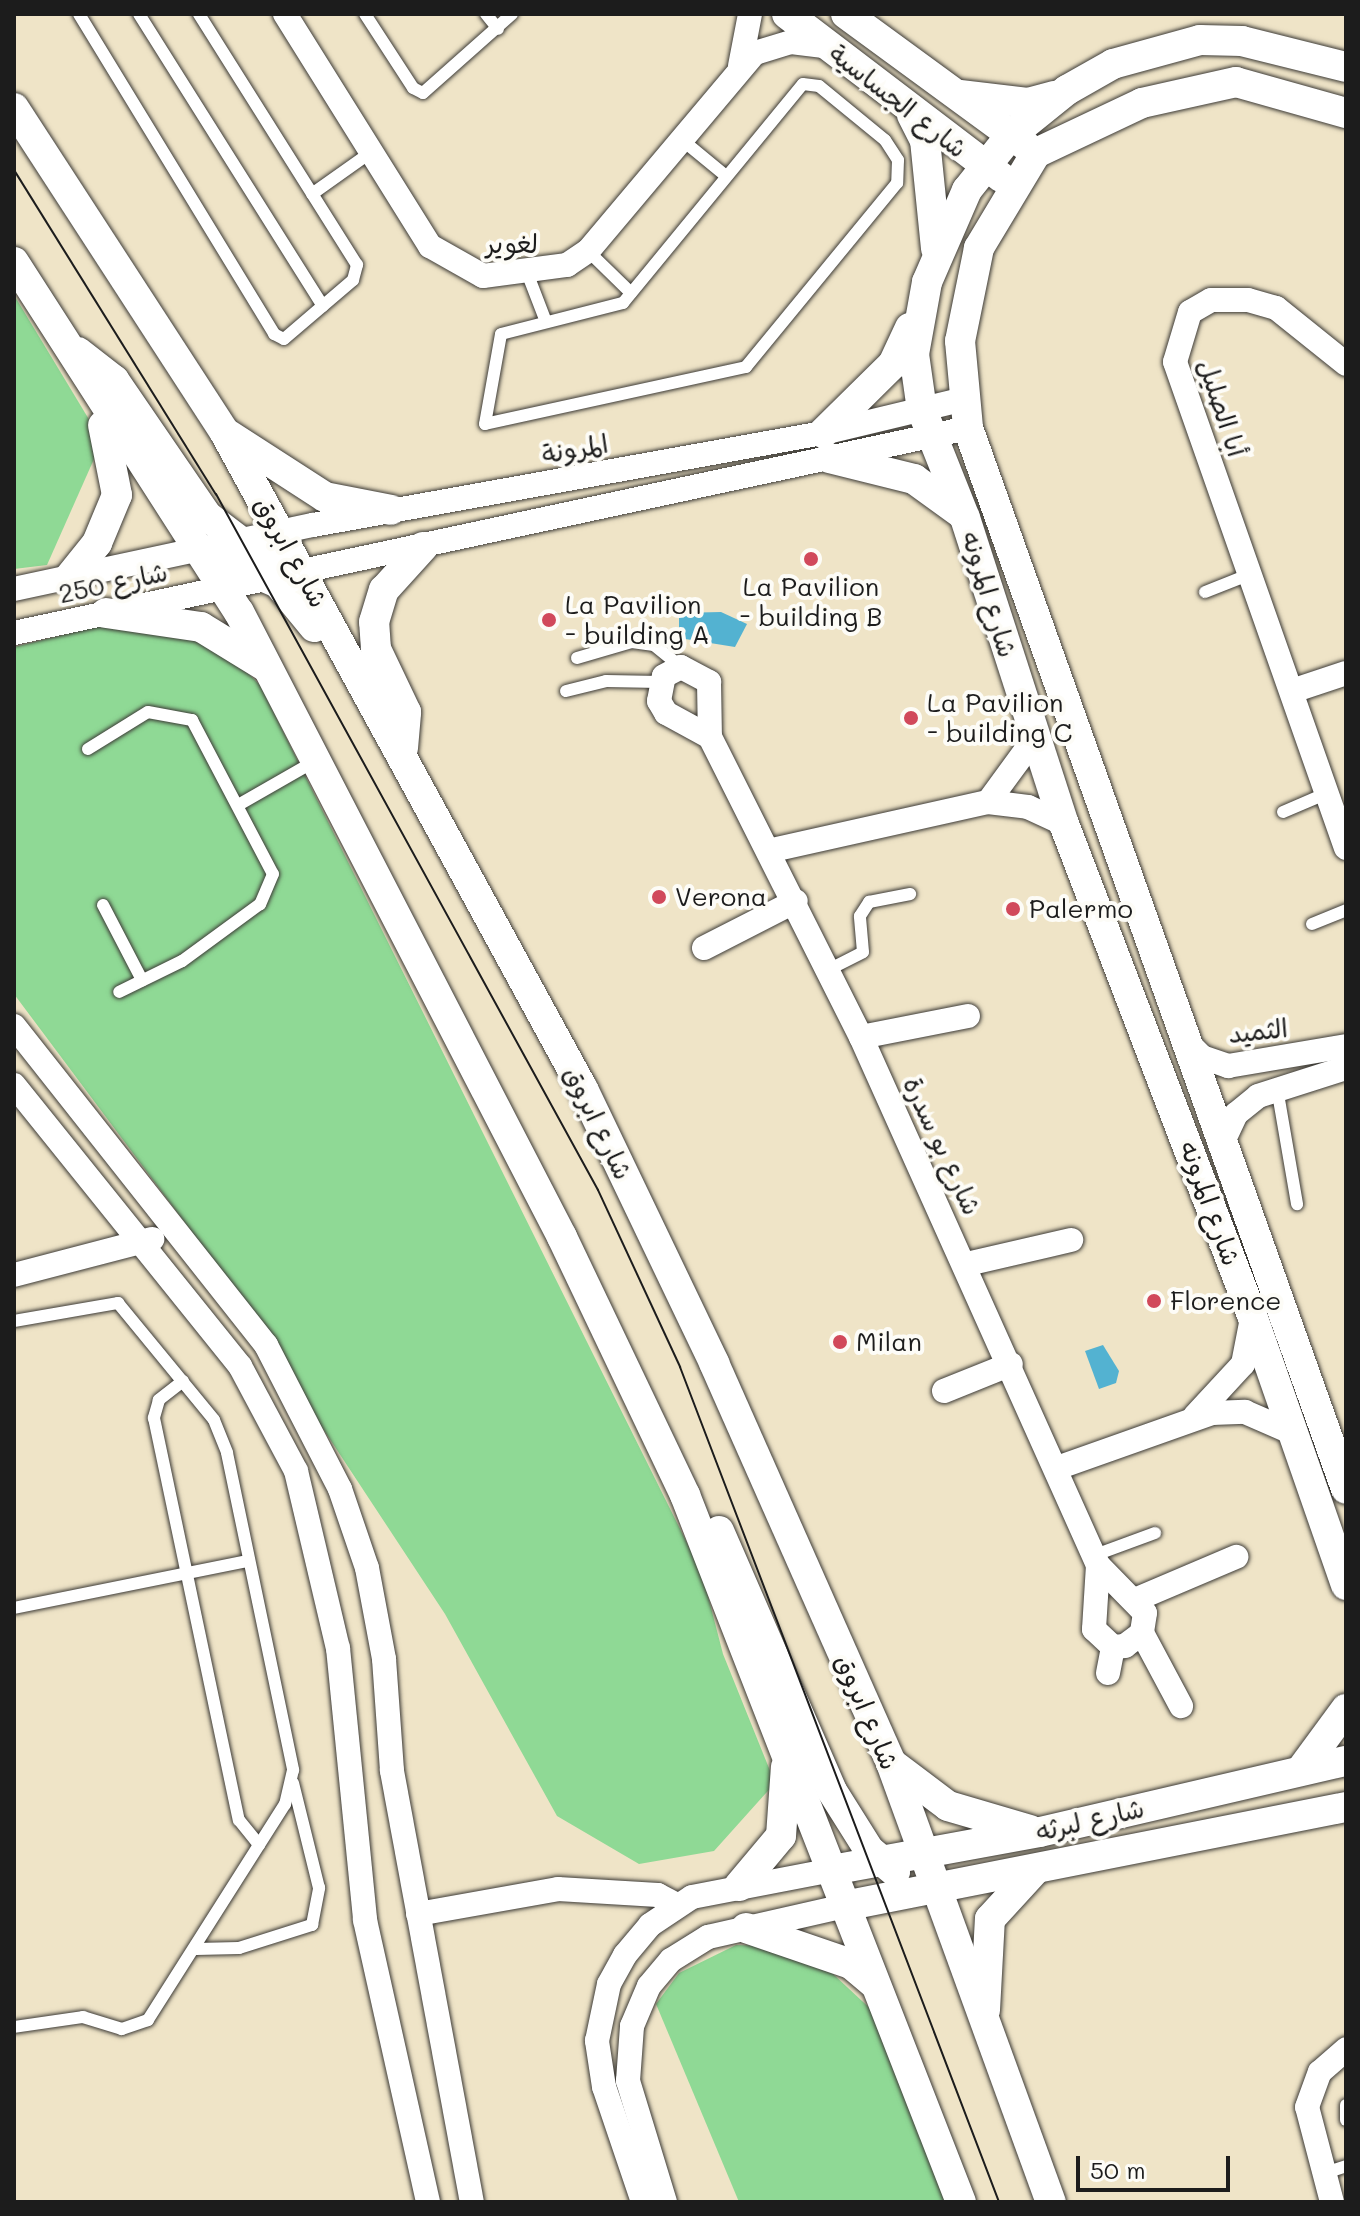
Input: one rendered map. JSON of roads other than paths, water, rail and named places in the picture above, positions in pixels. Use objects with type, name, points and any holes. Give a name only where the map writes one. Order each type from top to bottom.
[{"type":"street","name":"لغوير","points":[[285,14],[430,246],[483,276],[528,275],[588,251],[738,70],[775,46],[826,46]]},
{"type":"street","name":"لغوير","points":[[738,70],[750,14]]},
{"type":"street","name":"شارع الجساسية","points":[[787,14],[911,114],[1012,184]]},
{"type":"street","name":"شارع الجساسية","points":[[851,17],[1036,153]]},
{"type":"street","name":"شارع المرونه","points":[[1346,67],[1242,41],[1200,40],[1113,64],[1067,90],[1010,136],[985,167],[937,254],[919,308],[914,354],[926,423],[965,518],[1064,824],[1252,1315],[1346,1585]]},
{"type":"street","name":"شارع المرونه","points":[[1346,113],[1236,82],[1142,103],[1036,153],[1012,184],[968,282],[964,414],[1346,1489]]},
{"type":"street","points":[[957,94],[1028,103],[1067,90]]},
{"type":"street","name":"شارع ابروق","points":[[14,108],[225,433],[403,748],[443,821],[707,1348],[891,1763],[921,1856],[1051,2202]]},
{"type":"street","points":[[911,114],[925,140],[937,254]]},
{"type":"street","points":[[14,262],[224,588],[454,1015],[685,1495],[961,2202]]},
{"type":"street","name":"أبا الصليل","points":[[1345,845],[1181,385],[1178,332],[1190,312],[1211,300],[1248,300],[1276,308],[1346,364]]},
{"type":"street","points":[[919,308],[893,364],[826,446],[914,479],[944,494],[965,518]]},
{"type":"street","points":[[68,349],[114,380],[207,516],[237,543],[300,569]]},
{"type":"street","points":[[69,578],[97,543],[117,495],[95,392]]},
{"type":"street","name":"المرونة","points":[[224,588],[300,569],[423,547],[964,414]]},
{"type":"street","points":[[225,433],[325,497],[391,510]]},
{"type":"street","name":"المرونة","points":[[199,549],[391,510],[826,446]]},
{"type":"street","points":[[403,748],[406,712],[376,649],[374,622],[384,590],[423,547]]},
{"type":"street","points":[[199,549],[270,578],[307,616],[398,772],[443,821]]},
{"type":"street","name":"شارع 250","points":[[14,589],[199,549]]},
{"type":"street","name":"شارع 250","points":[[14,633],[224,588]]},
{"type":"street","points":[[106,613],[201,627],[266,667]]},
{"type":"street","points":[[681,667],[660,682],[666,713],[710,737]]},
{"type":"street","name":"شارع بو سدرة","points":[[681,667],[709,682],[710,737],[796,901],[861,1037],[967,1264],[1096,1560],[1137,1599]]},
{"type":"street","points":[[1292,691],[1346,673]]},
{"type":"street","points":[[988,802],[1026,750],[1029,723]]},
{"type":"street","points":[[768,851],[988,802],[1028,807],[1064,824]]},
{"type":"street","points":[[704,948],[796,901]]},
{"type":"street","points":[[861,1037],[968,1016]]},
{"type":"street","points":[[14,1026],[266,1345],[340,1489],[367,1568],[384,1659],[392,1771],[472,2202]]},
{"type":"street","name":"الثميد","points":[[1184,1039],[1202,1057],[1228,1066],[1346,1046]]},
{"type":"street","name":"الثميد","points":[[1222,1144],[1236,1114],[1276,1085],[1346,1068]]},
{"type":"street","points":[[14,1085],[22,1107],[142,1246],[257,1391],[306,1500],[342,1679],[356,1871],[428,2202]]},
{"type":"street","points":[[14,1275],[142,1246],[170,1226]]},
{"type":"street","points":[[967,1264],[1071,1240]]},
{"type":"street","points":[[1195,1416],[1243,1364],[1252,1315]]},
{"type":"street","points":[[944,1391],[1011,1364]]},
{"type":"street","points":[[1057,1468],[1195,1416],[1245,1412],[1291,1432]]},
{"type":"street","points":[[685,1495],[716,1524],[832,1791],[882,1862],[933,1888]]},
{"type":"street","points":[[1181,1706],[1142,1633],[1145,1613],[1137,1599],[1236,1557]]},
{"type":"street","name":"شارع بو سدرة","points":[[1096,1560],[1092,1622],[1113,1647]]},
{"type":"street","points":[[1108,1673],[1113,1647],[1142,1633]]},
{"type":"street","points":[[1301,1770],[1346,1709]]},
{"type":"street","points":[[739,1886],[781,1836],[789,1801],[785,1745]]},
{"type":"street","name":"شارع لبرثه","points":[[832,1870],[1040,1832],[1346,1761]]},
{"type":"street","points":[[891,1763],[948,1806],[1040,1832]]},
{"type":"street","name":"شارع لبرثه","points":[[844,1906],[1346,1807]]},
{"type":"street","points":[[643,2202],[599,2067],[599,2014],[625,1955],[677,1905],[739,1886],[832,1870],[898,1895],[939,1943],[992,2091],[1023,2128]]},
{"type":"street","points":[[985,2031],[990,1919],[1035,1870]]},
{"type":"street","points":[[418,1914],[558,1889],[658,1895],[677,1905]]},
{"type":"street","points":[[665,2202],[628,2081],[637,2007],[689,1946],[746,1928],[844,1906]]},
{"type":"street","points":[[746,1928],[851,1964],[877,1985]]},
{"type":"street","points":[[1332,2202],[1308,2128],[1309,2089],[1346,2049]]},
{"type":"lane","points":[[79,14],[276,337],[284,339],[323,306],[357,270],[199,14]]},
{"type":"lane","points":[[139,14],[323,306]]},
{"type":"lane","points":[[365,14],[413,88],[423,93],[512,14]]},
{"type":"lane","points":[[486,14],[498,29]]},
{"type":"lane","points":[[809,82],[885,140],[899,172],[892,194],[732,375],[485,424],[499,338],[546,322],[617,306],[726,176],[809,82]]},
{"type":"lane","points":[[681,139],[726,176]]},
{"type":"lane","points":[[312,194],[371,152]]},
{"type":"lane","points":[[588,251],[631,293]]},
{"type":"lane","points":[[528,275],[546,322]]},
{"type":"lane","points":[[1205,592],[1248,575]]},
{"type":"lane","points":[[577,658],[632,642],[654,645],[681,667]]},
{"type":"lane","points":[[566,691],[606,681],[660,682]]},
{"type":"lane","points":[[88,749],[148,712],[169,711],[192,720],[270,857],[270,892],[182,961],[119,992]]},
{"type":"lane","points":[[240,804],[318,760]]},
{"type":"lane","points":[[1283,812],[1325,794]]},
{"type":"lane","points":[[828,970],[863,952],[860,916],[869,902],[910,894]]},
{"type":"lane","points":[[103,905],[142,980]]},
{"type":"lane","points":[[1312,924],[1346,910]]},
{"type":"lane","points":[[1276,1085],[1297,1204]]},
{"type":"lane","points":[[14,1321],[118,1303],[214,1420],[227,1453],[293,1783],[319,1888],[312,1925],[239,1948],[196,1949]]},
{"type":"lane","points":[[183,1381],[159,1400],[154,1418],[239,1820],[259,1845]]},
{"type":"lane","points":[[1096,1560],[1155,1533]]},
{"type":"lane","points":[[14,1608],[248,1561]]},
{"type":"lane","points":[[14,2027],[83,2017],[136,2026],[156,2011],[259,1845],[293,1783]]},
{"type":"lane","points":[[1346,2105],[1346,2120]]},
{"type":"lane","points":[[1322,2174],[1346,2166]]},
{"type":"water","points":[[721,612],[747,624],[735,647],[679,638],[679,613]]},
{"type":"water","points":[[1103,1345],[1119,1371],[1116,1383],[1099,1389],[1085,1351]]},
{"type":"tram line","points":[[14,170],[216,494],[598,1190],[680,1367],[999,2202]]},
{"type":"place","name":"La Pavilion - building B","points":[[811,559]]},
{"type":"place","name":"La Pavilion - building A","points":[[549,620]]},
{"type":"place","name":"La Pavilion - building C","points":[[911,718]]},
{"type":"place","name":"Verona","points":[[659,897]]},
{"type":"place","name":"Palermo","points":[[1013,909]]},
{"type":"place","name":"Florence","points":[[1154,1301]]},
{"type":"place","name":"Milan","points":[[840,1342]]}]
